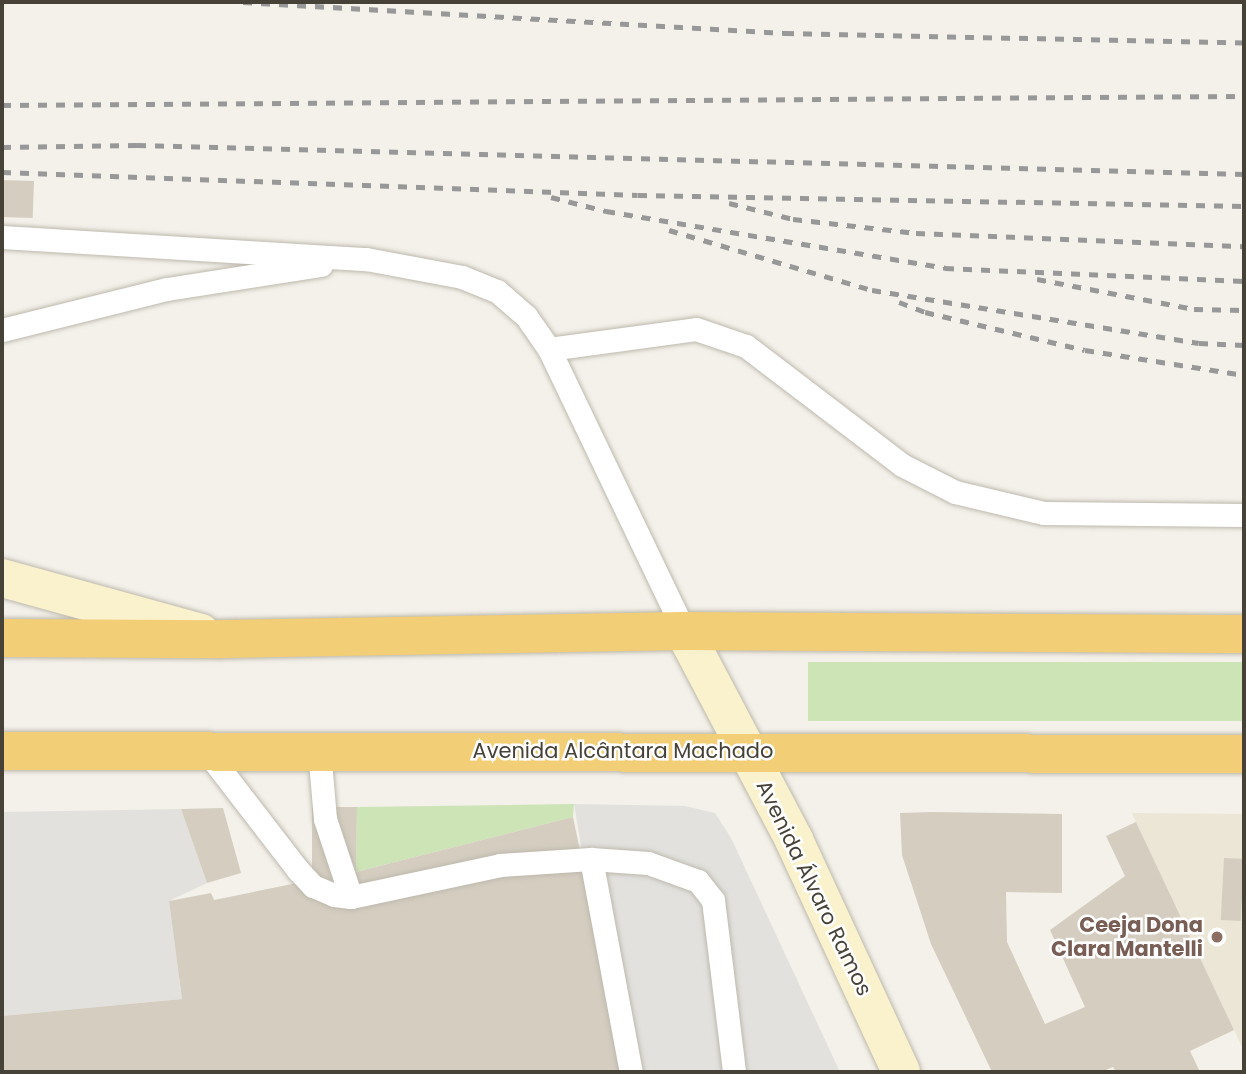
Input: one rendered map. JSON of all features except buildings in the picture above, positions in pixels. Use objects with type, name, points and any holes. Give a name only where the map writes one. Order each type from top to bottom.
[{"type":"highway","points":[[2,638],[223,639],[684,631],[1244,634]]},
{"type":"highway","name":"Avenida Alcântara Machado","points":[[2,751],[1244,754]]},
{"type":"main road","points":[[2,578],[223,639]]},
{"type":"main road","name":"Avenida Álvaro Ramos","points":[[684,631],[794,841],[901,1072]]},
{"type":"lane","points":[[2,237],[366,259],[462,277],[497,291],[526,316],[549,349],[684,631]]},
{"type":"lane","points":[[2,330],[167,289],[366,259]]},
{"type":"lane","points":[[549,349],[696,329],[746,346],[902,465],[956,492],[1044,513],[1244,516]]},
{"type":"lane","points":[[319,750],[326,819],[351,897]]},
{"type":"lane","points":[[208,752],[257,820],[313,886],[351,897],[500,865],[591,859],[677,870],[698,881],[713,900],[734,1072]]},
{"type":"lane","points":[[591,859],[631,1072]]},
{"type":"shaded area","points":[[574,804],[685,806],[715,813],[731,838],[840,1072],[619,1072]]},
{"type":"shaded area","points":[[181,809],[207,883],[169,901],[182,999],[2,1016],[2,812]]},
{"type":"shaded area","name":"Ceeja Dona Clara Mantelli","points":[[1132,813],[1244,814],[1244,1051],[1136,822]]},
{"type":"green space","points":[[808,662],[1244,662],[1244,721],[808,721]]},
{"type":"green space","points":[[574,804],[573,817],[356,872],[357,807]]},
{"type":"railway","points":[[243,2],[785,33],[1244,43]]},
{"type":"railway","points":[[2,105],[1244,96]]},
{"type":"railway","points":[[2,147],[137,145],[1244,174]]},
{"type":"railway","points":[[2,172],[638,195],[1244,206]]},
{"type":"railway","points":[[551,197],[606,211],[945,268],[1244,281]]},
{"type":"railway","points":[[729,203],[793,219],[916,233],[1244,246]]},
{"type":"railway","points":[[669,230],[872,290],[1199,343],[1244,345]]},
{"type":"railway","points":[[1037,279],[1194,309],[1244,310]]},
{"type":"railway","points":[[899,302],[925,312],[1085,350],[1244,375]]},
{"type":"place","name":"Ceeja Dona Clara Mantelli","points":[[1217,937]]}]
